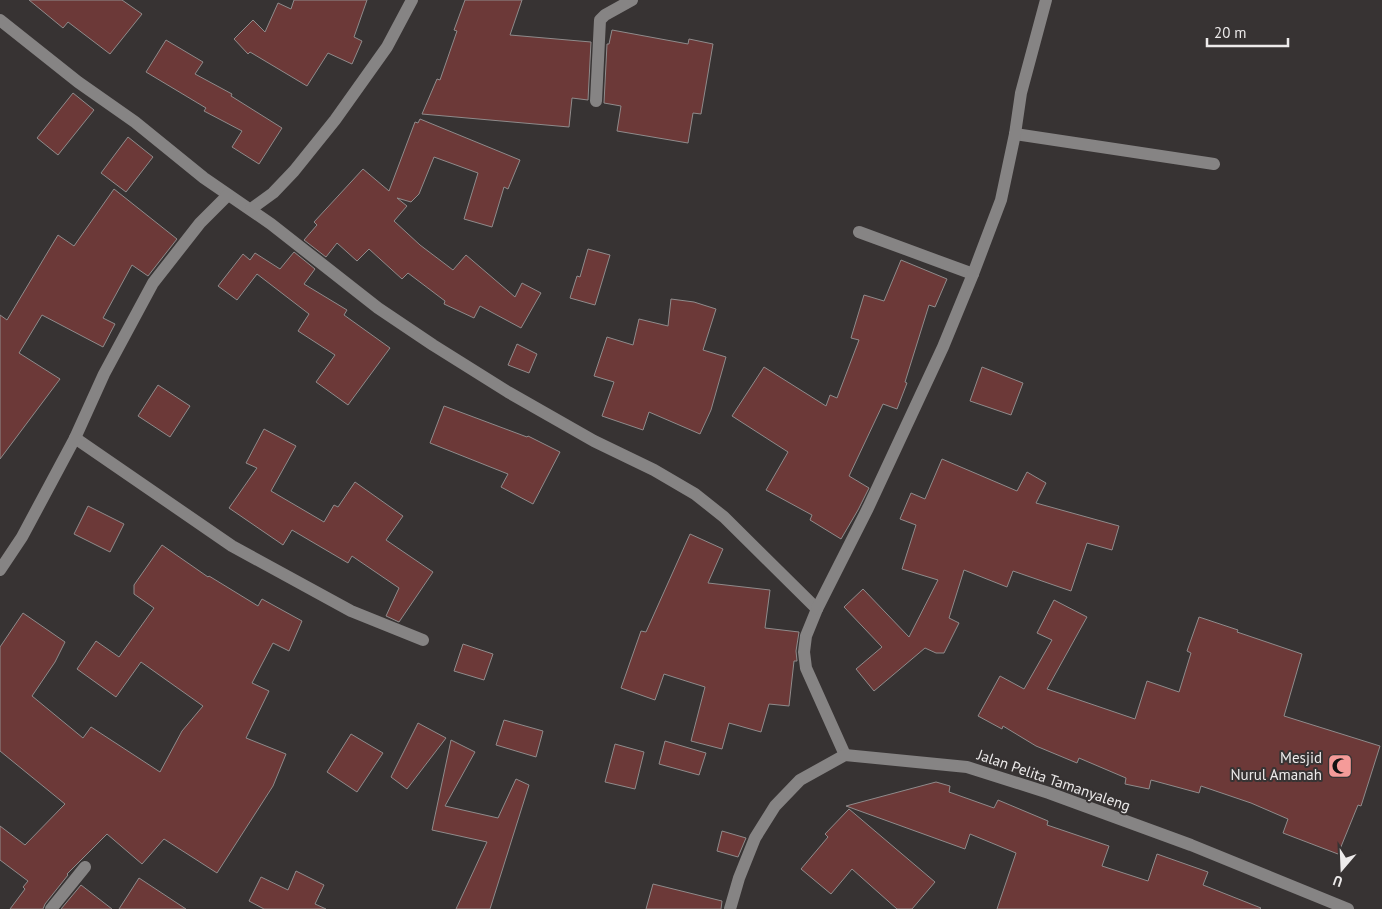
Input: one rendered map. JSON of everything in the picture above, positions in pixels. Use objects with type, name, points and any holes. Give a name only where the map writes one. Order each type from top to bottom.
[{"type":"street","points":[[251,209],[273,194],[294,172],[335,120],[387,47],[412,0]]},
{"type":"street","points":[[596,101],[600,20],[605,15],[632,0]]},
{"type":"street","points":[[730,909],[739,878],[755,838],[775,806],[800,780],[845,755],[806,668],[804,652],[806,636],[817,609],[868,508],[943,347],[973,274],[1000,200],[1015,134],[1021,94],[1046,0]]},
{"type":"street","points":[[0,20],[78,82],[135,122],[228,195],[251,209],[378,308],[508,392],[594,441],[654,470],[695,494],[724,517],[817,609]]},
{"type":"street","points":[[1015,134],[1214,164]]},
{"type":"street","points":[[0,570],[22,537],[75,438],[104,374],[153,283],[200,223],[228,195]]},
{"type":"street","points":[[859,232],[973,274]]},
{"type":"street","points":[[75,438],[232,546],[351,611],[423,640]]},
{"type":"street","name":"Jalan Pelita Tamanyaleng","points":[[845,755],[967,768],[1049,793],[1191,845],[1348,909]]},
{"type":"street","points":[[51,909],[85,867]]},
{"type":"building","points":[[29,0],[122,0],[142,14],[110,54],[68,22],[63,28]]},
{"type":"building","points":[[294,0],[367,0],[354,37],[362,41],[352,64],[328,53],[307,86],[250,52],[248,54],[234,39],[253,20],[265,32],[278,3],[291,9]]},
{"type":"building","points":[[465,0],[522,0],[510,35],[591,42],[588,100],[572,98],[569,127],[422,114],[437,79],[440,80],[457,31],[454,30]]},
{"type":"building","points":[[612,30],[688,44],[689,39],[713,44],[701,114],[693,113],[688,143],[617,131],[621,106],[604,103],[607,44],[609,44]]},
{"type":"building","points":[[166,40],[203,62],[195,74],[232,94],[231,96],[282,128],[259,164],[232,147],[242,131],[204,111],[206,108],[146,72]]},
{"type":"building","points":[[73,93],[94,110],[58,155],[37,138]]},
{"type":"building","points":[[420,119],[520,160],[508,189],[504,187],[492,227],[464,219],[478,173],[434,157],[419,194],[411,202],[397,198],[407,206],[394,221],[420,245],[453,270],[466,255],[515,297],[522,283],[541,293],[521,328],[480,306],[474,318],[444,304],[445,301],[408,273],[402,279],[369,249],[357,261],[337,243],[326,257],[304,240],[317,225],[314,222],[363,169],[389,191],[415,122],[418,123]]},
{"type":"building","points":[[128,137],[153,157],[126,192],[101,173]]},
{"type":"building","points":[[114,189],[177,239],[148,276],[132,265],[103,318],[115,324],[103,347],[42,315],[19,353],[60,379],[0,459],[0,315],[7,320],[58,235],[74,246]]},
{"type":"building","points":[[588,249],[610,255],[595,305],[570,298],[577,276],[580,277]]},
{"type":"building","points":[[294,252],[315,269],[304,284],[347,310],[344,315],[390,348],[348,405],[316,382],[335,355],[298,331],[309,314],[257,274],[237,300],[218,286],[243,254],[250,260],[255,253],[280,269]]},
{"type":"building","points":[[901,260],[947,279],[935,307],[929,305],[905,382],[907,383],[897,409],[883,404],[849,476],[869,488],[841,539],[810,520],[812,515],[766,490],[788,452],[732,416],[764,367],[826,406],[830,395],[837,398],[859,340],[851,338],[864,295],[884,301]]},
{"type":"building","points":[[671,299],[694,302],[716,309],[703,350],[726,357],[711,410],[700,434],[649,412],[643,430],[602,416],[614,382],[594,376],[607,337],[633,345],[639,319],[668,326]]},
{"type":"building","points":[[517,344],[537,354],[529,373],[508,365]]},
{"type":"building","points":[[982,367],[1023,383],[1011,415],[970,401]]},
{"type":"building","points":[[158,385],[190,406],[170,437],[138,416]]},
{"type":"building","points":[[444,406],[528,436],[560,452],[533,504],[501,487],[508,474],[430,443]]},
{"type":"building","points":[[264,429],[296,446],[271,491],[324,522],[334,505],[338,507],[355,482],[403,516],[386,540],[433,572],[399,622],[386,616],[399,588],[352,556],[348,563],[292,530],[283,545],[229,508],[257,468],[246,463]]},
{"type":"building","points":[[942,459],[1017,491],[1027,472],[1046,483],[1036,503],[1119,526],[1112,550],[1087,543],[1071,591],[1013,571],[1007,587],[964,570],[949,618],[959,623],[944,653],[936,653],[925,648],[874,691],[856,669],[882,647],[844,607],[863,589],[909,637],[938,580],[902,569],[916,525],[900,519],[911,493],[925,499]]},
{"type":"building","points":[[88,506],[124,524],[110,552],[74,534]]},
{"type":"building","points":[[690,534],[723,549],[708,583],[770,590],[765,628],[799,632],[796,651],[797,661],[794,661],[789,706],[769,704],[761,732],[729,723],[722,749],[691,741],[705,687],[664,674],[655,700],[621,688],[641,631],[646,632]]},
{"type":"building","points":[[162,545],[208,577],[258,606],[262,599],[302,621],[289,651],[273,643],[252,683],[269,691],[246,738],[286,754],[273,786],[217,873],[164,839],[142,864],[107,834],[67,874],[43,909],[10,909],[25,889],[23,887],[28,881],[0,860],[0,826],[25,845],[65,804],[0,751],[0,647],[23,613],[65,642],[55,662],[32,696],[83,738],[91,727],[160,772],[182,731],[203,706],[141,662],[116,697],[77,669],[96,641],[119,657],[154,608],[134,594],[134,585]]},
{"type":"building","points":[[1054,600],[1087,617],[1047,689],[1135,719],[1147,681],[1179,692],[1191,653],[1187,651],[1199,617],[1302,654],[1284,716],[1380,746],[1361,806],[1358,805],[1338,854],[1283,833],[1288,819],[1251,803],[1201,786],[1199,793],[1151,780],[1149,789],[1125,784],[1126,778],[1079,758],[1077,763],[1036,746],[1003,726],[1002,729],[978,716],[1000,676],[1024,689],[1052,640],[1037,633]]},
{"type":"building","points":[[463,644],[493,654],[484,680],[454,671]]},
{"type":"building","points":[[504,720],[543,731],[536,757],[496,745]]},
{"type":"building","points":[[418,723],[446,738],[407,789],[391,777]]},
{"type":"building","points":[[351,734],[383,753],[357,792],[327,772]]},
{"type":"building","points":[[451,740],[475,752],[445,806],[498,818],[516,779],[529,785],[490,909],[456,909],[487,842],[432,830]]},
{"type":"building","points":[[665,741],[706,753],[699,775],[659,764]]},
{"type":"building","points":[[615,744],[644,752],[635,789],[605,782]]},
{"type":"building","points":[[936,782],[950,786],[949,792],[994,808],[998,800],[1048,821],[1047,825],[1109,846],[1102,866],[1148,881],[1157,854],[1208,872],[1203,885],[1261,908],[997,909],[1016,853],[970,834],[965,849],[846,806]]},
{"type":"building","points":[[849,809],[935,882],[912,909],[897,909],[852,869],[831,894],[801,869],[828,837],[825,834]]},
{"type":"building","points":[[722,831],[746,838],[738,857],[717,851]]},
{"type":"building","points":[[296,871],[324,885],[315,904],[326,909],[264,909],[249,901],[261,877],[288,890]]},
{"type":"building","points":[[139,878],[186,909],[119,909]]},
{"type":"building","points":[[653,884],[722,901],[721,909],[646,909]]},
{"type":"building","points":[[81,885],[112,909],[61,909]]},
{"type":"place","name":"Mesjid Nurul Amanah","points":[[1340,766]]}]
